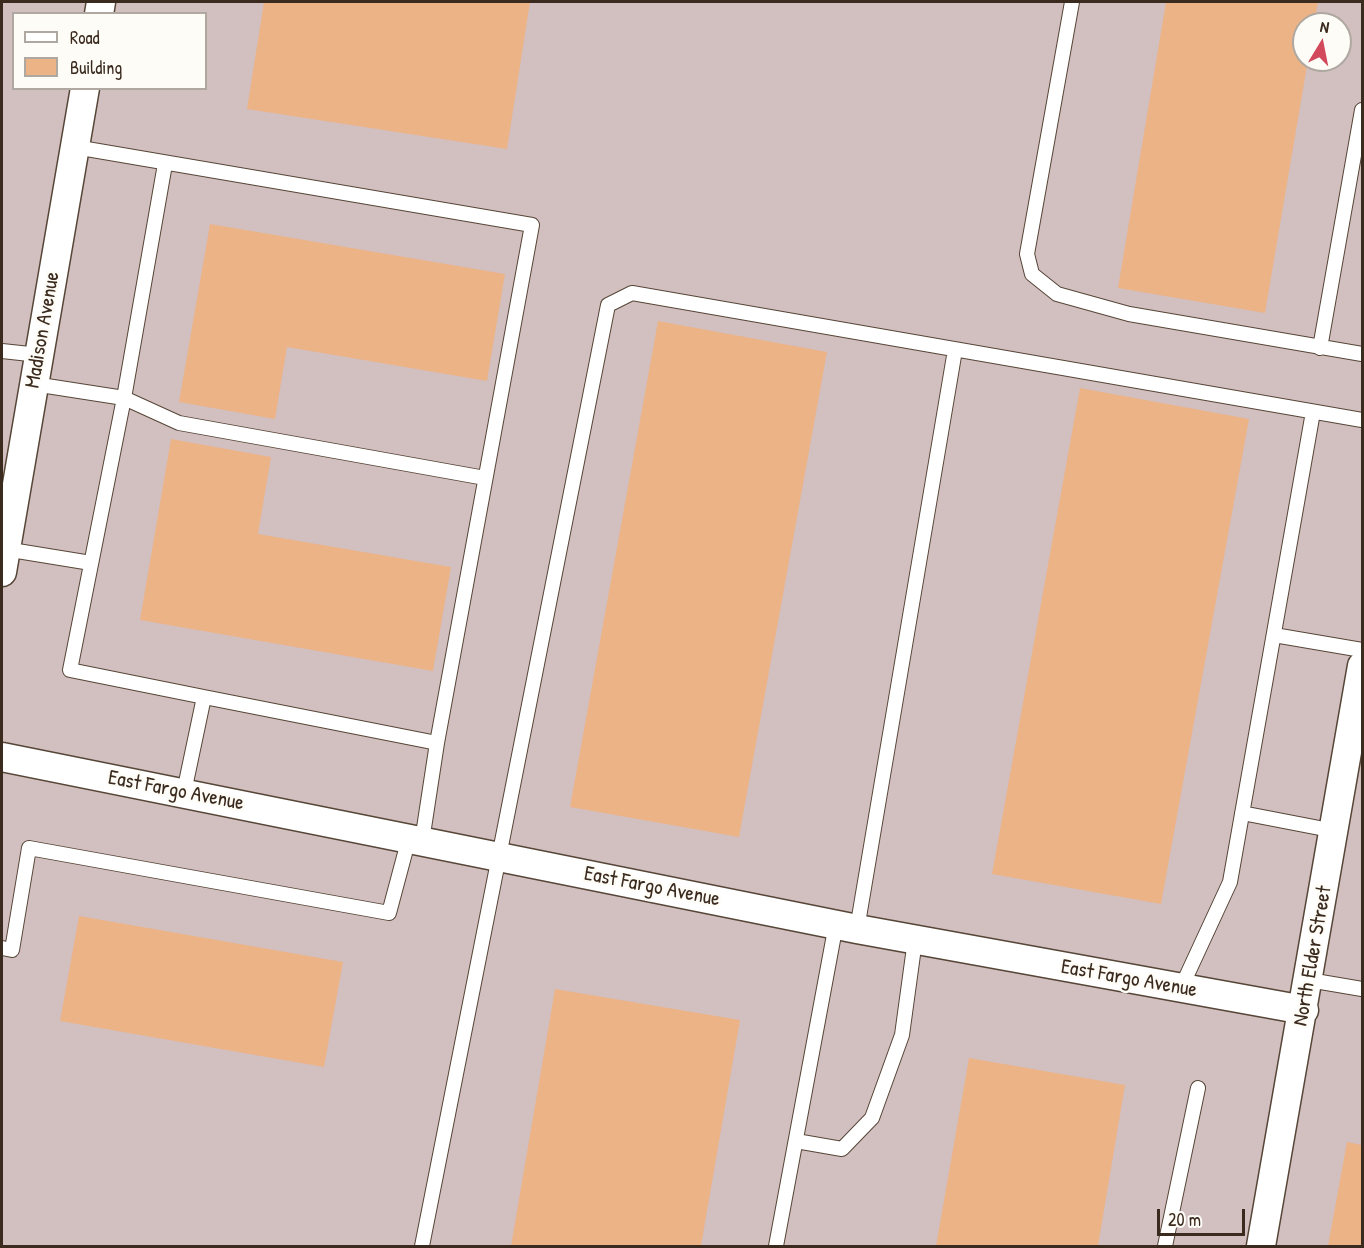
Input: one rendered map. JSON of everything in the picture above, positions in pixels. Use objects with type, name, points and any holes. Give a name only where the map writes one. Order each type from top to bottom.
[{"type":"street","name":"Madison Avenue","points":[[3,560],[85,90]]},
{"type":"street","name":"North Elder Street","points":[[1262,1246],[1362,666]]},
{"type":"street","name":"East Fargo Avenue","points":[[2,757],[846,927],[1304,1010]]},
{"type":"lane","points":[[1072,2],[1027,254],[1032,274],[1057,294],[1129,314],[1362,354]]},
{"type":"lane","points":[[1320,348],[1362,110]]},
{"type":"lane","points":[[2,948],[12,950],[29,848],[389,913],[415,839],[437,742],[532,225],[75,147]]},
{"type":"lane","points":[[165,164],[124,398],[70,670],[437,742]]},
{"type":"lane","points":[[422,1246],[501,857],[608,305],[632,293],[1362,420]]},
{"type":"lane","points":[[776,1246],[796,1141],[846,927],[955,350]]},
{"type":"lane","points":[[2,351],[39,355]]},
{"type":"lane","points":[[34,384],[124,398],[179,423],[485,478]]},
{"type":"lane","points":[[1181,988],[1230,882],[1313,412]]},
{"type":"lane","points":[[3,560],[91,563]]},
{"type":"lane","points":[[1274,634],[1362,650]]},
{"type":"lane","points":[[183,792],[204,697]]},
{"type":"lane","points":[[1242,813],[1335,831]]},
{"type":"lane","points":[[796,1141],[842,1149],[856,1138],[872,1118],[902,1035],[915,940]]},
{"type":"lane","points":[[1309,981],[1362,989]]},
{"type":"lane","points":[[1165,1246],[1198,1088]]},
{"type":"shaded area","points":[[2,2],[1362,2],[1362,1246],[2,1246]]},
{"type":"building","points":[[264,2],[530,2],[507,149],[247,109]]},
{"type":"building","points":[[1166,2],[1318,2],[1316,12],[1292,12],[1292,72],[1306,72],[1265,313],[1118,288]]},
{"type":"building","points":[[210,224],[505,274],[487,381],[287,347],[275,419],[179,402]]},
{"type":"building","points":[[658,321],[827,352],[739,837],[570,807]]},
{"type":"building","points":[[1080,388],[1249,419],[1161,904],[992,874]]},
{"type":"building","points":[[171,439],[271,457],[258,534],[451,567],[433,671],[140,620]]},
{"type":"building","points":[[79,916],[343,962],[324,1067],[60,1021]]},
{"type":"building","points":[[555,989],[740,1020],[701,1246],[511,1246]]},
{"type":"building","points":[[969,1058],[1125,1085],[1098,1246],[936,1246]]},
{"type":"building","points":[[1347,1142],[1362,1145],[1362,1246],[1328,1246]]}]
